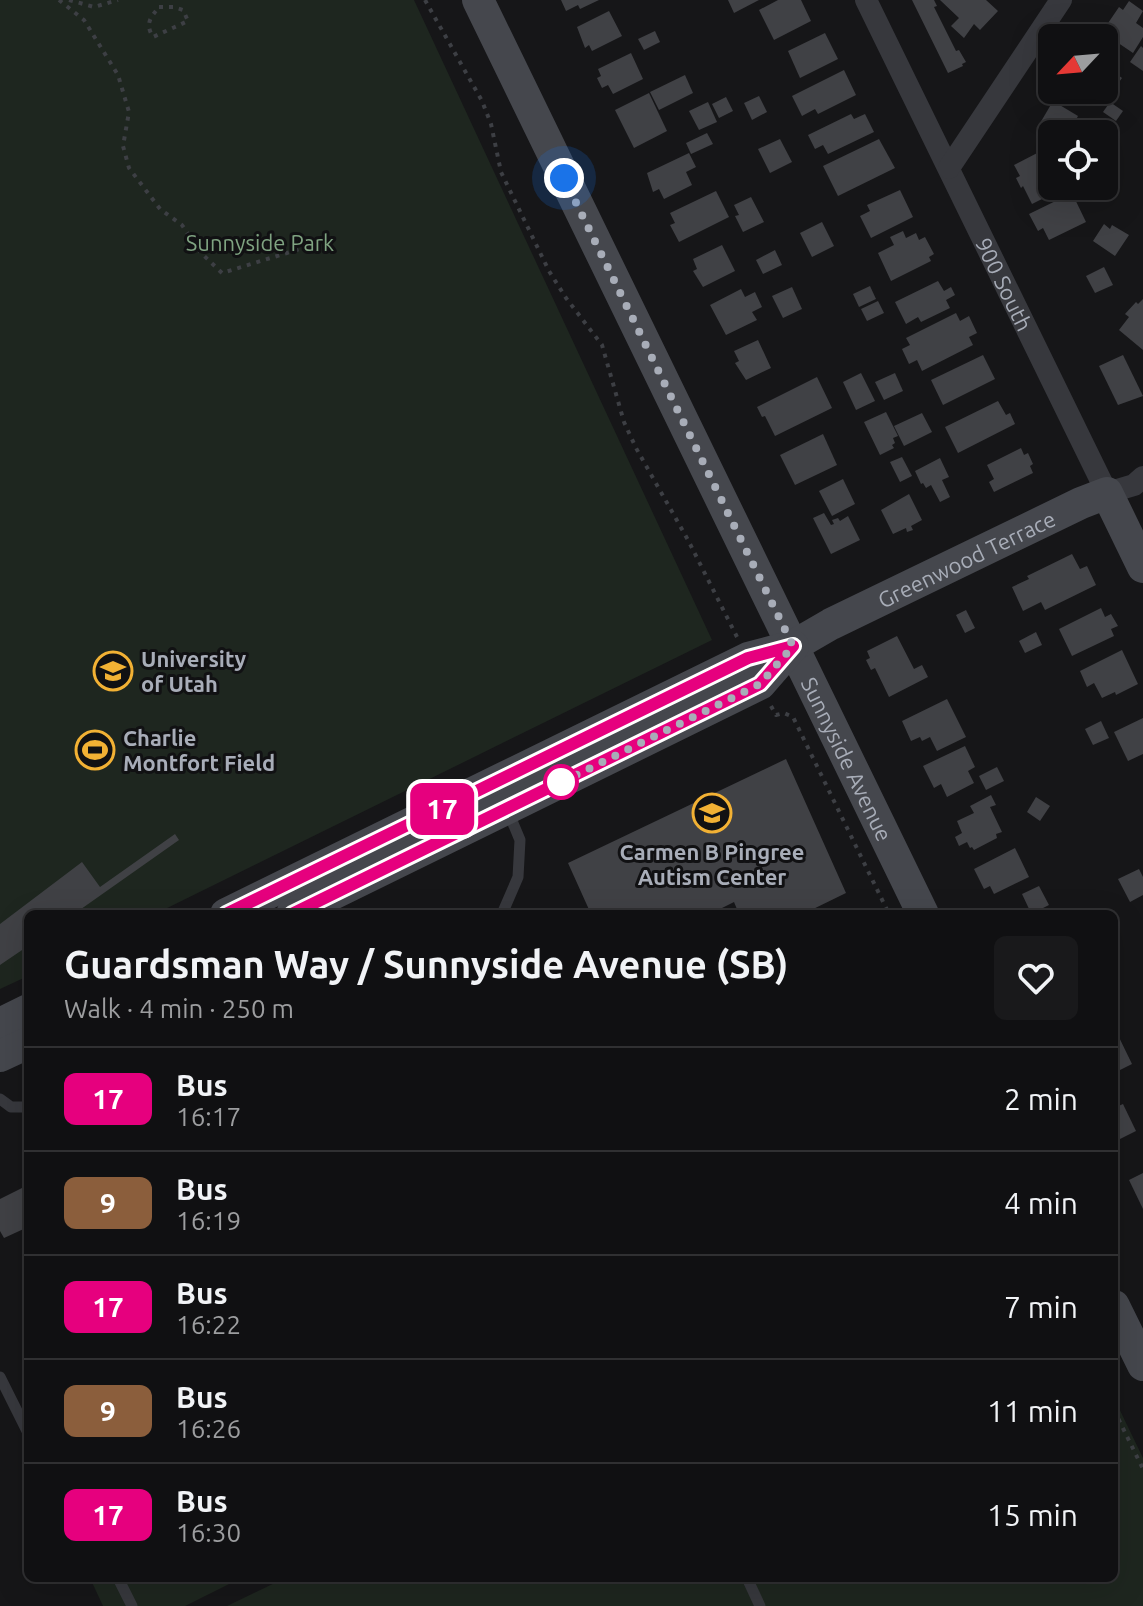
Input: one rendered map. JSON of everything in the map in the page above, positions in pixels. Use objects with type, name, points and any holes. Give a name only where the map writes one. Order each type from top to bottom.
[{"type":"street","name":"Sunnyside Avenue","points":[[478,0],[921,910]]},
{"type":"street","name":"900 South","points":[[866,0],[1143,567]]},
{"type":"street","points":[[949,168],[1061,0]]},
{"type":"street","name":"Greenwood Terrace","points":[[793,646],[831,624],[1081,503],[1134,485],[1143,477]]},
{"type":"street","points":[[247,910],[274,905],[507,809],[760,684],[793,646]]},
{"type":"street","points":[[274,905],[748,658],[793,646]]},
{"type":"street","points":[[0,1024],[24,1012]]},
{"type":"street","points":[[0,1056],[24,1045]]},
{"type":"street","points":[[1118,1314],[1143,1365]]},
{"type":"lane","points":[[504,910],[518,877],[520,840],[507,809]]},
{"type":"lane","points":[[0,1099],[11,1107],[24,1107]]},
{"type":"lane","points":[[0,1377],[24,1425]]},
{"type":"lane","points":[[120,1582],[132,1606]]},
{"type":"lane","points":[[749,1582],[760,1606]]},
{"type":"path","points":[[59,0],[84,20],[118,75],[129,112],[123,146],[129,168],[160,209],[182,225],[201,253],[222,273],[332,239]]},
{"type":"path","points":[[69,0],[94,7],[118,0]]},
{"type":"path","points":[[156,0],[159,7]]},
{"type":"path","points":[[425,0],[482,101],[491,124],[501,172],[549,271],[602,345],[624,422],[636,448],[688,540],[737,637]]},
{"type":"path","points":[[159,7],[183,10],[188,21],[153,37],[148,30],[148,19],[159,7]]},
{"type":"path","points":[[776,715],[784,713],[793,717],[887,910]]},
{"type":"path","points":[[1118,1418],[1143,1469]]},
{"type":"green space","name":"Sunnyside Park","points":[[0,0],[414,0],[712,640],[163,910],[24,910],[24,978],[0,989]]},
{"type":"green space","points":[[1118,1406],[1143,1458],[1143,1606],[227,1606],[277,1582],[1118,1582]]},
{"type":"green space","points":[[92,1582],[233,1582],[185,1606],[103,1606]]},
{"type":"building","points":[[561,0],[599,0],[580,9],[578,5],[566,11]]},
{"type":"building","points":[[728,0],[759,0],[734,13]]},
{"type":"building","points":[[778,0],[801,0],[811,21],[774,40],[759,10]]},
{"type":"building","points":[[912,0],[934,0],[937,6],[934,7],[956,51],[959,50],[966,62],[963,66],[948,73]]},
{"type":"building","points":[[940,0],[986,0],[998,11],[980,30],[974,24],[964,38],[951,26],[959,18]]},
{"type":"building","points":[[1129,1],[1143,11],[1136,23],[1143,28],[1143,37],[1133,53],[1118,43],[1118,24],[1107,24],[1119,7],[1123,10]]},
{"type":"building","points":[[609,11],[622,36],[592,51],[589,45],[585,48],[577,27]]},
{"type":"building","points":[[655,31],[660,42],[644,50],[638,39]]},
{"type":"building","points":[[825,33],[838,59],[800,78],[788,51]]},
{"type":"building","points":[[1141,46],[1143,48],[1143,71],[1130,62]]},
{"type":"building","points":[[631,53],[643,79],[613,94],[608,85],[602,88],[597,78],[601,76],[598,69]]},
{"type":"building","points":[[844,70],[856,95],[818,114],[815,109],[802,116],[792,96]]},
{"type":"building","points":[[685,75],[693,93],[659,110],[650,92]]},
{"type":"building","points":[[649,93],[667,131],[634,148],[615,110]]},
{"type":"building","points":[[759,96],[767,112],[752,120],[744,103]]},
{"type":"building","points":[[726,97],[733,111],[719,118],[712,104]]},
{"type":"building","points":[[708,102],[717,122],[699,130],[689,111]]},
{"type":"building","points":[[1051,104],[1058,104],[1078,116],[1076,120],[1042,120]]},
{"type":"building","points":[[1109,104],[1123,111],[1117,120],[1103,112]]},
{"type":"building","points":[[851,114],[854,119],[865,114],[874,132],[828,154],[823,145],[815,149],[808,135]]},
{"type":"building","points":[[707,133],[713,144],[691,154],[686,143]]},
{"type":"building","points":[[780,139],[792,162],[770,173],[758,149]]},
{"type":"building","points":[[879,139],[895,168],[838,196],[823,166]]},
{"type":"building","points":[[689,153],[696,167],[686,172],[692,185],[664,199],[659,189],[653,192],[647,173]]},
{"type":"building","points":[[1038,153],[1040,200],[1032,204],[1016,178],[1020,176],[1014,165]]},
{"type":"building","points":[[900,190],[913,217],[871,238],[860,216],[870,211],[867,205]]},
{"type":"building","points":[[716,191],[729,217],[679,242],[670,225],[675,223],[670,213]]},
{"type":"building","points":[[751,197],[764,222],[743,232],[735,216],[739,215],[734,205]]},
{"type":"building","points":[[1058,200],[1075,200],[1086,222],[1049,240],[1043,228],[1038,231],[1029,214]]},
{"type":"building","points":[[822,222],[834,246],[812,257],[800,233]]},
{"type":"building","points":[[1104,224],[1129,235],[1115,256],[1093,241]]},
{"type":"building","points":[[903,231],[906,238],[916,233],[919,240],[925,237],[934,254],[929,257],[931,261],[891,281],[878,253],[894,245],[890,237]]},
{"type":"building","points":[[722,245],[735,271],[703,287],[693,271],[697,269],[693,259]]},
{"type":"building","points":[[775,250],[782,265],[763,274],[756,260]]},
{"type":"building","points":[[1104,267],[1113,285],[1095,293],[1086,276]]},
{"type":"building","points":[[938,281],[944,291],[951,287],[955,295],[946,300],[950,308],[921,322],[918,317],[906,324],[895,302]]},
{"type":"building","points":[[870,286],[876,299],[859,307],[853,294]]},
{"type":"building","points":[[792,287],[802,309],[783,318],[772,296]]},
{"type":"building","points":[[741,289],[745,297],[755,292],[762,307],[752,312],[757,320],[726,335],[710,305]]},
{"type":"building","points":[[1143,299],[1143,350],[1119,330],[1129,317],[1125,314]]},
{"type":"building","points":[[878,301],[884,313],[867,321],[861,309]]},
{"type":"building","points":[[956,313],[960,321],[969,316],[977,333],[969,337],[973,345],[922,371],[917,360],[909,364],[902,349],[910,345],[906,338]]},
{"type":"building","points":[[758,340],[771,368],[746,380],[735,363],[739,361],[734,351]]},
{"type":"building","points":[[983,355],[995,379],[943,405],[931,380]]},
{"type":"building","points":[[1123,355],[1143,396],[1118,405],[1099,366]]},
{"type":"building","points":[[861,373],[875,401],[856,410],[843,382]]},
{"type":"building","points":[[895,373],[903,391],[884,400],[875,382]]},
{"type":"building","points":[[817,377],[832,408],[775,436],[757,407]]},
{"type":"building","points":[[998,401],[1006,415],[1010,413],[1015,424],[958,453],[945,427]]},
{"type":"building","points":[[886,412],[898,436],[893,438],[894,448],[880,455],[864,422]]},
{"type":"building","points":[[922,413],[932,432],[904,446],[894,426]]},
{"type":"building","points":[[823,434],[837,465],[795,485],[780,455]]},
{"type":"building","points":[[1021,448],[1024,455],[1028,453],[1033,473],[994,492],[989,482],[994,479],[987,465]]},
{"type":"building","points":[[902,457],[912,476],[900,482],[890,462]]},
{"type":"building","points":[[940,458],[949,477],[942,480],[950,497],[940,502],[931,485],[926,488],[921,484],[915,471]]},
{"type":"building","points":[[843,479],[855,504],[832,516],[819,491]]},
{"type":"building","points":[[909,494],[922,520],[911,526],[913,530],[907,532],[906,528],[893,534],[881,510]]},
{"type":"building","points":[[824,513],[831,525],[834,524],[832,520],[838,518],[840,521],[848,516],[860,540],[831,554],[813,518]]},
{"type":"building","points":[[1072,554],[1080,569],[1087,566],[1096,585],[1045,610],[1041,602],[1023,611],[1012,587],[1029,579],[1027,576]]},
{"type":"building","points":[[1101,608],[1105,617],[1111,614],[1118,626],[1111,629],[1114,636],[1072,656],[1059,629]]},
{"type":"building","points":[[966,610],[975,628],[965,633],[956,615]]},
{"type":"building","points":[[1036,632],[1042,645],[1025,653],[1019,641]]},
{"type":"building","points":[[897,636],[914,669],[922,665],[928,677],[889,697],[875,668],[871,670],[866,660],[870,658],[867,651]]},
{"type":"building","points":[[1122,650],[1138,684],[1102,698],[1094,683],[1087,687],[1080,671]]},
{"type":"building","points":[[947,699],[966,737],[937,751],[930,737],[911,741],[902,721]]},
{"type":"building","points":[[1143,718],[1143,754],[1128,761],[1114,732]]},
{"type":"building","points":[[1101,721],[1109,738],[1093,745],[1085,729]]},
{"type":"building","points":[[965,746],[975,767],[968,771],[974,783],[947,797],[941,784],[934,788],[923,766]]},
{"type":"building","points":[[786,759],[846,893],[811,910],[737,910],[734,902],[718,910],[589,910],[568,863]]},
{"type":"building","points":[[997,767],[1004,781],[986,790],[979,776]]},
{"type":"building","points":[[991,795],[996,805],[990,807],[1002,832],[974,850],[967,842],[959,846],[955,837],[962,833],[957,821],[974,813],[970,806]]},
{"type":"building","points":[[1036,797],[1050,806],[1040,821],[1027,812]]},
{"type":"building","points":[[175,834],[179,840],[80,910],[24,910],[24,949],[0,965],[0,924],[82,862],[100,887]]},
{"type":"building","points":[[1015,848],[1029,877],[994,894],[990,886],[984,889],[974,869]]},
{"type":"building","points":[[1139,869],[1143,877],[1143,895],[1130,902],[1118,879]]},
{"type":"building","points":[[1039,886],[1049,905],[1030,910],[1022,894]]},
{"type":"building","points":[[1118,1035],[1132,1064],[1118,1071]]},
{"type":"building","points":[[1123,1104],[1136,1131],[1118,1140],[1118,1106]]},
{"type":"building","points":[[1143,1173],[1143,1209],[1129,1180]]},
{"type":"building","points":[[24,1187],[24,1229],[4,1238],[0,1231],[0,1199]]},
{"type":"bus line","name":"17","points":[[234,910],[748,658],[793,646],[760,684],[300,910]]},
{"type":"place","name":"University of Utah","points":[[113,671]]},
{"type":"place","name":"Charlie Montfort Field","points":[[95,750]]},
{"type":"place","name":"Carmen B Pingree Autism Center","points":[[712,813]]},
{"type":"route","points":[[561,782],[556,785],[760,684],[793,646],[564,178]]}]
